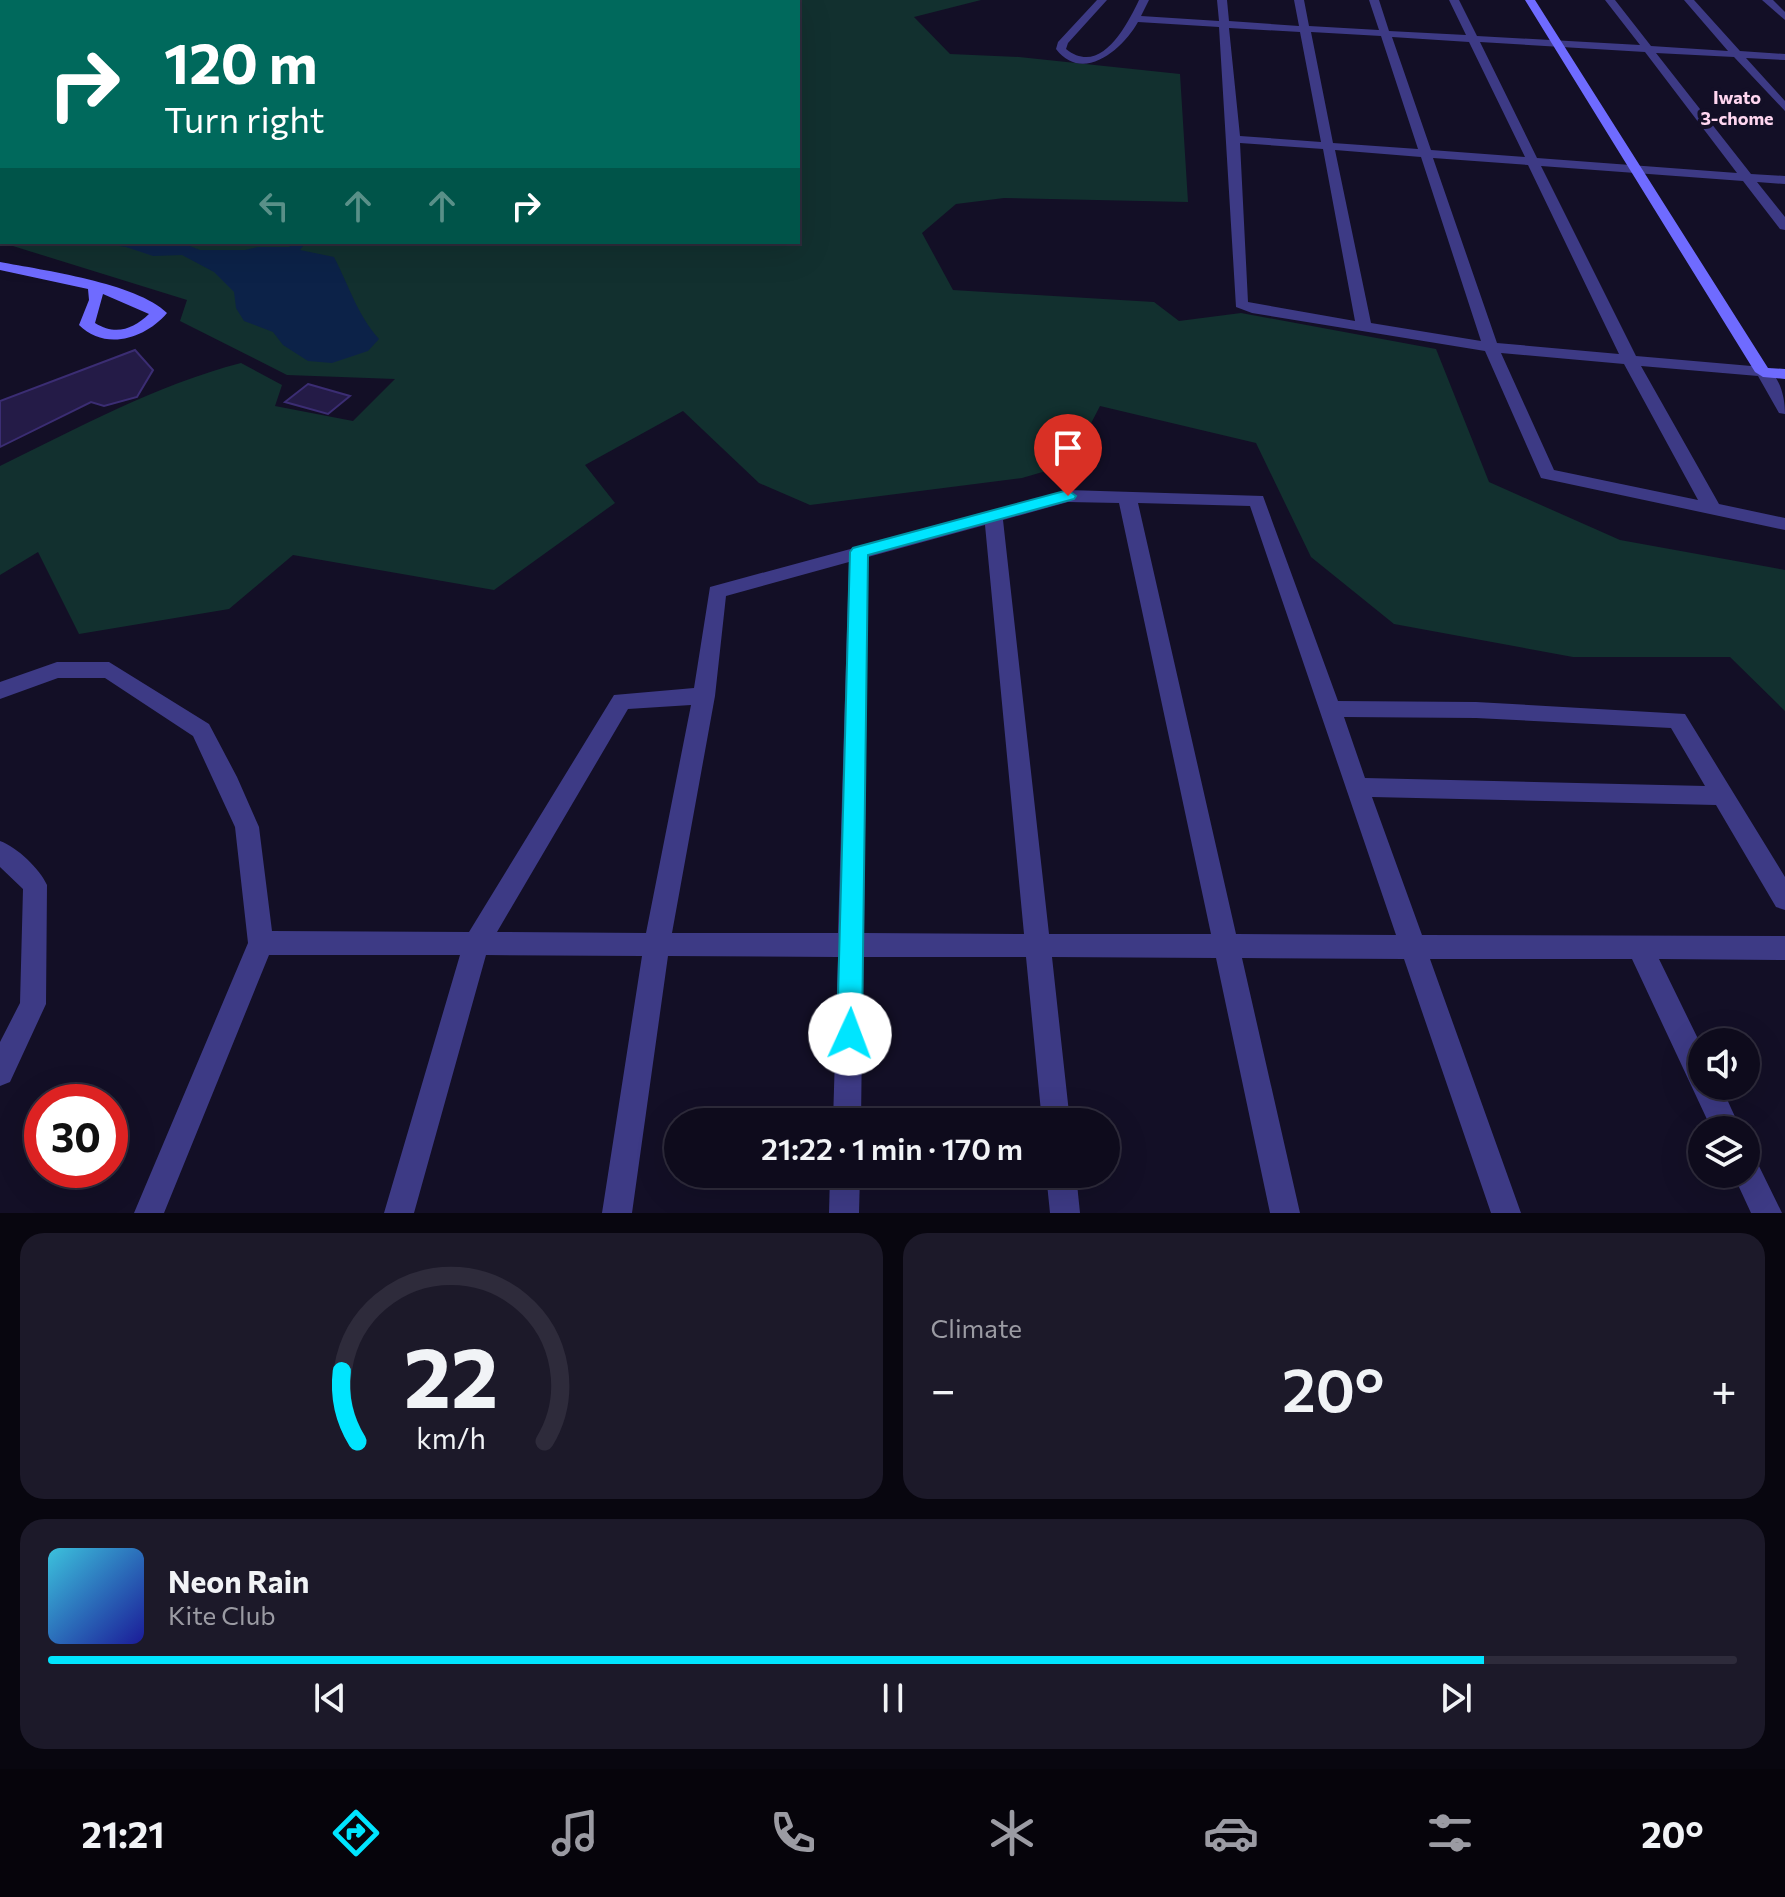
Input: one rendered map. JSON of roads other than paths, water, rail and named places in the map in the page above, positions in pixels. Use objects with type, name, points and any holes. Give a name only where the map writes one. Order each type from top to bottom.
[{"type":"street","points":[[1102,0],[1063,42],[1061,49],[1067,56],[1105,57],[1114,50],[1144,0]]},
{"type":"street","points":[[1222,0],[1234,139],[1241,304],[1252,309],[1491,347],[1785,374]]},
{"type":"street","points":[[1299,0],[1364,327]]},
{"type":"street","points":[[1374,0],[1491,347],[1547,474],[1785,524]]},
{"type":"street","points":[[1454,0],[1630,360],[1712,508]]},
{"type":"street","points":[[1530,0],[1785,409]]},
{"type":"street","points":[[1610,0],[1785,226]]},
{"type":"street","points":[[1689,0],[1785,108]]},
{"type":"street","points":[[1767,0],[1785,17]]},
{"type":"street","points":[[1135,19],[1785,57]]},
{"type":"street","points":[[1234,139],[1785,180]]},
{"type":"street","points":[[0,266],[95,289],[142,302],[159,313],[145,328],[115,338],[96,332],[87,325],[96,300],[95,289]]},
{"type":"street","points":[[617,1213],[657,944],[704,696],[717,592],[1068,496],[1257,500],[1506,1213]]},
{"type":"street","points":[[1127,496],[1285,1213]]},
{"type":"street","points":[[993,517],[1055,1108]]},
{"type":"street","points":[[847,1108],[859,552]]},
{"type":"street","points":[[0,691],[57,670],[109,670],[201,730],[226,777],[247,827],[261,943],[149,1213]]},
{"type":"street","points":[[399,1213],[476,944],[622,701],[704,696]]},
{"type":"street","points":[[1330,709],[1476,710],[1677,720],[1785,899]]},
{"type":"street","points":[[1357,787],[1723,796]]},
{"type":"street","points":[[0,851],[35,885],[33,1004],[0,1072]]},
{"type":"street","points":[[261,943],[1785,948]]},
{"type":"street","points":[[1640,948],[1688,1048]]},
{"type":"street","points":[[844,1213],[845,1188]]},
{"type":"street","points":[[1062,1188],[1065,1213]]},
{"type":"street","points":[[1755,1188],[1767,1213]]},
{"type":"water","points":[[106,244],[184,244],[200,250],[245,250],[304,244],[300,250],[334,257],[359,310],[379,339],[368,351],[332,363],[308,361],[283,345],[273,332],[244,321],[236,308],[234,292],[214,272],[182,255],[153,256]]},
{"type":"district","name":"Iwato 3-chome","points":[[1737,107]]}]
